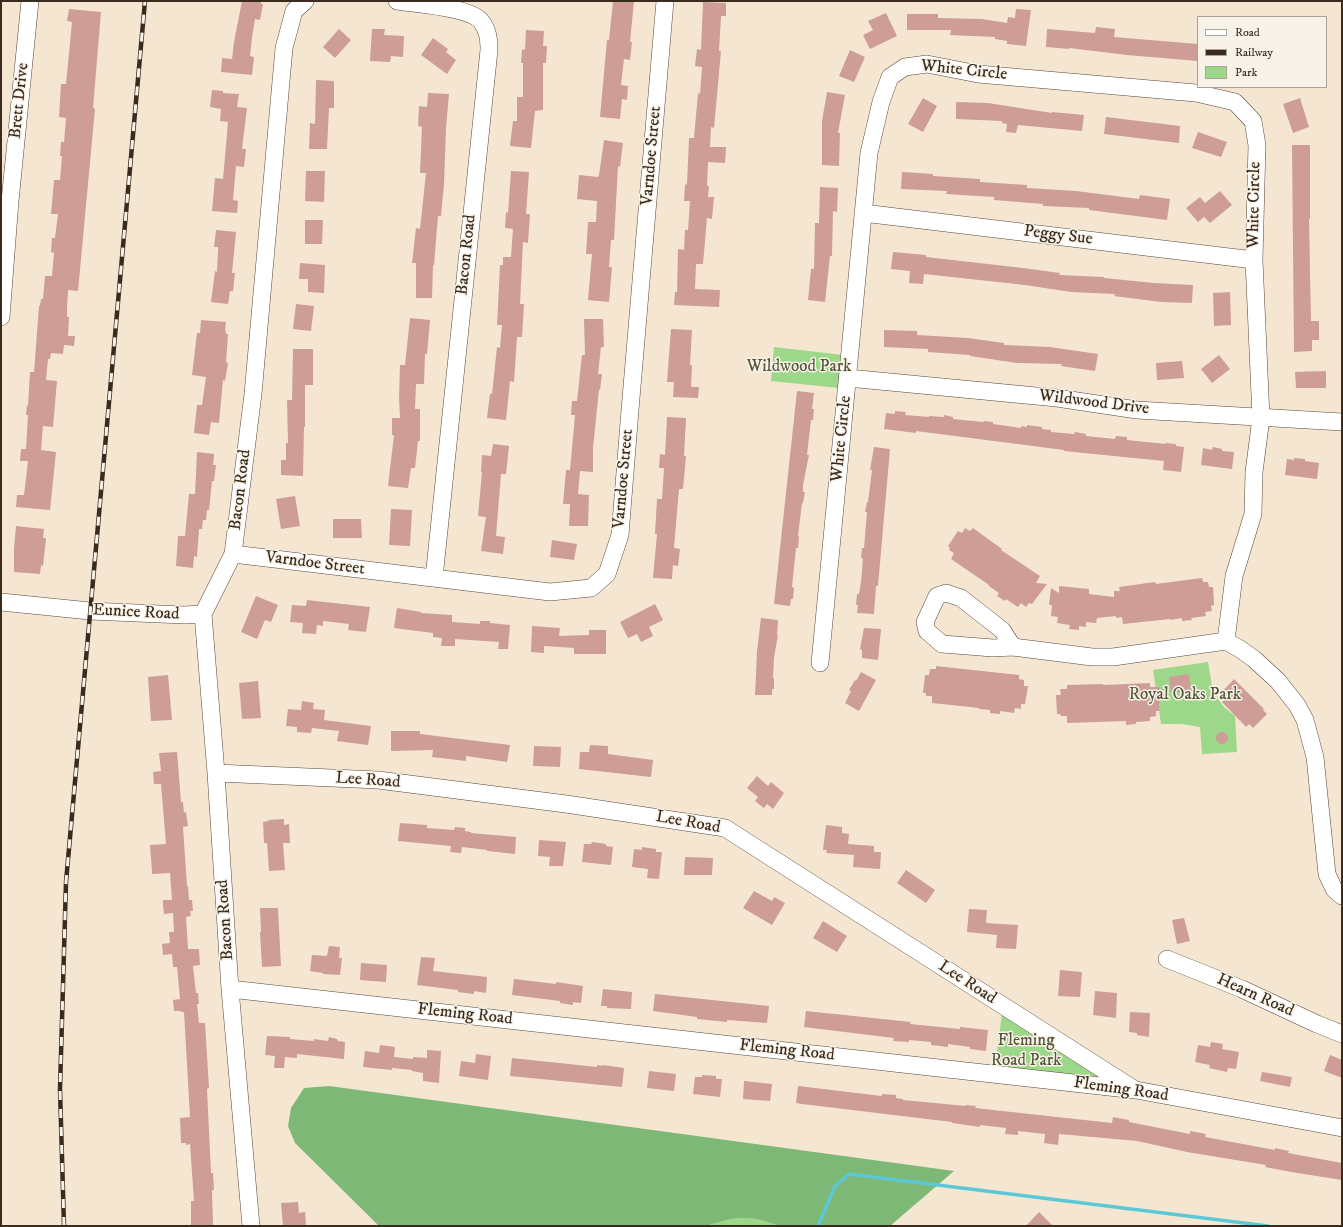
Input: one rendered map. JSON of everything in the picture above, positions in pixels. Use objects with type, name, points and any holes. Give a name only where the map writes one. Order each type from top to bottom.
[{"type":"street","name":"Brett Drive","points":[[1,317],[6,201],[30,1]]},
{"type":"street","name":"Bacon Road","points":[[233,554],[253,394],[284,48],[294,11],[305,1]]},
{"type":"street","name":"Bacon Road","points":[[397,1],[459,9],[480,20],[489,36],[489,50],[434,578]]},
{"type":"street","name":"Varndoe Street","points":[[233,554],[550,592],[591,588],[607,574],[620,535],[665,1]]},
{"type":"street","name":"White Circle","points":[[820,663],[869,153],[881,102],[890,77],[906,66],[927,64],[978,74],[1196,93],[1235,102],[1253,122],[1257,145],[1254,260],[1261,418],[1254,472],[1252,514],[1234,576],[1226,641]]},
{"type":"street","name":"Peggy Sue","points":[[863,213],[1254,260]]},
{"type":"street","name":"Wildwood Drive","points":[[848,378],[1057,398],[1137,410],[1342,422]]},
{"type":"street","name":"Eunice Road","points":[[1,602],[90,611],[184,615],[203,614],[233,554]]},
{"type":"street","points":[[1013,647],[1002,630],[961,598],[946,593],[937,596],[925,622],[927,631],[942,644],[994,648],[1013,647],[1092,657],[1113,657],[1226,641],[1240,648],[1278,681],[1297,705],[1305,720],[1315,756],[1326,874],[1334,889],[1342,896]]},
{"type":"street","name":"Bacon Road","points":[[203,614],[216,773],[230,989],[251,1226]]},
{"type":"street","name":"Lee Road","points":[[216,773],[378,780],[566,804],[725,828],[1136,1090]]},
{"type":"street","name":"Hearn Road","points":[[1168,959],[1242,988],[1317,1024],[1342,1034]]},
{"type":"street","name":"Fleming Road","points":[[230,989],[1136,1090],[1342,1128]]},
{"type":"green space","name":"Wildwood Park","points":[[774,347],[843,355],[839,388],[771,381]]},
{"type":"green space","name":"Royal Oaks Park","points":[[1208,662],[1213,692],[1224,707],[1235,716],[1237,752],[1202,754],[1200,727],[1182,724],[1161,724],[1153,670]]},
{"type":"green space","name":"Fleming Road Park","points":[[1003,1006],[1118,1080],[994,1074]]},
{"type":"green space","points":[[329,1086],[954,1171],[890,1226],[780,1226],[751,1218],[735,1218],[706,1226],[379,1226],[295,1143],[288,1126],[291,1108],[304,1088]]},
{"type":"green space","points":[[745,1217],[781,1226],[706,1226],[729,1218]]},
{"type":"building","points":[[242,1],[261,1],[261,4],[263,4],[260,20],[255,19],[252,37],[250,56],[254,57],[252,75],[221,72],[222,58],[232,59]]},
{"type":"building","points":[[613,1],[634,1],[630,42],[632,42],[630,60],[624,59],[621,85],[628,86],[627,100],[622,99],[620,119],[600,117],[607,40],[609,40]]},
{"type":"building","points":[[703,2],[726,3],[726,16],[721,16],[719,51],[721,51],[714,128],[711,127],[710,147],[726,147],[725,163],[708,162],[708,197],[714,197],[712,219],[707,218],[703,264],[696,264],[695,289],[720,290],[719,307],[674,305],[675,292],[677,292],[678,249],[684,250],[685,230],[688,230],[690,201],[684,201],[685,184],[687,185],[689,138],[694,138],[698,93],[700,94],[702,67],[695,66],[697,49],[701,50]]},
{"type":"building","points":[[69,9],[101,12],[93,108],[95,109],[78,291],[68,290],[68,336],[75,336],[74,346],[64,345],[63,354],[51,353],[50,359],[48,359],[46,380],[57,381],[53,427],[43,426],[41,450],[56,452],[50,510],[16,507],[17,495],[24,495],[28,461],[20,461],[21,449],[26,449],[28,415],[26,415],[30,372],[34,372],[39,306],[41,299],[43,299],[45,276],[52,276],[54,253],[51,252],[52,238],[55,238],[58,214],[51,214],[54,180],[60,180],[62,156],[60,156],[61,142],[64,142],[66,118],[59,117],[61,84],[66,84],[72,22],[67,21]]},
{"type":"building","points":[[1016,9],[1031,10],[1026,46],[1007,44],[1007,41],[995,39],[995,37],[950,35],[951,30],[907,30],[907,14],[938,14],[938,18],[982,19],[1007,23],[1008,17],[1015,18]]},
{"type":"building","points":[[886,13],[897,36],[870,49],[863,35],[873,30],[868,21]]},
{"type":"building","points":[[1096,27],[1115,29],[1114,37],[1197,44],[1197,61],[1046,47],[1047,29],[1095,33]]},
{"type":"building","points":[[339,29],[351,40],[335,58],[323,47]]},
{"type":"building","points":[[372,29],[385,29],[384,35],[404,36],[403,57],[391,56],[390,62],[370,61]]},
{"type":"building","points":[[526,30],[544,31],[543,46],[547,46],[546,63],[543,63],[543,110],[535,111],[531,148],[510,146],[513,121],[517,121],[517,97],[523,97],[523,63],[521,63],[522,49],[525,50]]},
{"type":"building","points":[[433,38],[448,49],[446,52],[456,60],[447,74],[421,55]]},
{"type":"building","points":[[850,50],[865,57],[854,82],[839,76]]},
{"type":"building","points":[[316,80],[334,81],[334,108],[329,108],[327,149],[309,149],[310,123],[315,124]]},
{"type":"building","points":[[212,90],[223,91],[223,93],[239,94],[237,107],[247,108],[242,149],[246,149],[244,167],[236,166],[233,200],[238,201],[237,213],[212,211],[215,178],[223,179],[228,122],[220,121],[221,109],[210,107]]},
{"type":"building","points":[[827,92],[845,95],[838,133],[840,133],[839,166],[822,165],[822,121]]},
{"type":"building","points":[[428,93],[449,94],[444,185],[441,216],[438,216],[433,265],[432,298],[416,298],[416,263],[412,263],[416,228],[420,229],[426,173],[420,173],[422,127],[418,126],[419,106],[427,107]]},
{"type":"building","points":[[923,98],[937,106],[923,132],[908,124]]},
{"type":"building","points":[[1300,98],[1309,127],[1293,133],[1283,104]]},
{"type":"building","points":[[956,102],[988,103],[1052,113],[1084,115],[1082,131],[1018,125],[1016,133],[1006,132],[1007,124],[1002,123],[1002,121],[956,119]]},
{"type":"building","points":[[1106,117],[1180,126],[1179,143],[1104,134]]},
{"type":"building","points":[[1198,132],[1227,142],[1221,157],[1192,148]]},
{"type":"building","points":[[604,140],[623,143],[620,167],[618,166],[614,240],[611,240],[609,267],[612,267],[609,302],[588,300],[592,254],[586,254],[588,222],[596,222],[597,201],[577,199],[579,175],[598,177],[599,175]]},
{"type":"building","points":[[1292,145],[1310,145],[1309,219],[1311,321],[1319,321],[1319,340],[1312,340],[1312,351],[1294,352]]},
{"type":"building","points":[[306,171],[325,171],[324,202],[305,201]]},
{"type":"building","points":[[511,171],[529,172],[526,214],[530,214],[528,243],[523,242],[520,304],[524,304],[522,337],[517,337],[514,382],[510,381],[506,420],[487,418],[490,394],[492,394],[497,347],[500,348],[502,325],[497,325],[500,265],[503,265],[503,257],[511,257],[513,229],[505,228],[506,212],[508,213]]},
{"type":"building","points":[[902,172],[933,174],[933,176],[980,179],[980,182],[1027,185],[1027,188],[1076,191],[1139,199],[1140,195],[1170,199],[1167,220],[1089,210],[1089,208],[1043,206],[1043,204],[994,200],[994,197],[946,194],[947,191],[901,189]]},
{"type":"building","points":[[820,187],[838,188],[837,212],[833,211],[832,256],[830,256],[825,302],[808,300],[811,269],[814,269],[815,223],[819,223]]},
{"type":"building","points":[[1220,191],[1232,205],[1210,223],[1204,217],[1198,222],[1186,208],[1200,197],[1205,203]]},
{"type":"building","points":[[305,220],[323,220],[322,244],[305,244]]},
{"type":"building","points":[[216,230],[236,232],[232,273],[235,273],[233,291],[230,291],[228,304],[211,302],[215,271],[217,272],[218,247],[214,247]]},
{"type":"building","points":[[893,252],[1060,273],[1059,275],[1104,277],[1154,283],[1193,285],[1192,303],[1161,302],[1114,296],[1115,294],[1071,292],[1025,285],[924,274],[923,284],[909,283],[910,271],[891,269]]},
{"type":"building","points":[[300,263],[325,265],[324,293],[308,292],[308,279],[299,279]]},
{"type":"building","points":[[1230,292],[1231,325],[1214,326],[1213,293]]},
{"type":"building","points":[[296,304],[314,306],[311,331],[293,329]]},
{"type":"building","points":[[410,318],[430,320],[427,354],[425,354],[424,384],[416,384],[415,409],[420,409],[420,441],[418,441],[415,468],[411,468],[408,488],[388,486],[394,435],[392,435],[392,418],[400,418],[400,365],[405,365]]},
{"type":"building","points":[[584,319],[603,319],[604,347],[601,347],[598,374],[602,374],[593,448],[593,472],[580,471],[578,494],[589,495],[588,526],[569,526],[570,504],[563,504],[566,470],[570,470],[575,415],[571,415],[572,401],[577,401],[582,355],[585,355]]},
{"type":"building","points":[[201,320],[226,322],[225,331],[226,334],[228,334],[226,362],[228,363],[225,381],[223,380],[219,423],[211,422],[209,435],[194,433],[197,405],[202,405],[206,377],[192,375],[197,333],[200,333]]},
{"type":"building","points":[[671,329],[692,330],[690,365],[692,365],[691,387],[699,387],[698,398],[673,397],[674,382],[667,382]]},
{"type":"building","points":[[884,330],[917,331],[917,335],[968,338],[1004,343],[1004,345],[1050,347],[1098,354],[1095,371],[1061,366],[1062,364],[1017,363],[970,355],[928,352],[928,349],[884,347]]},
{"type":"building","points":[[293,349],[313,349],[313,385],[305,385],[303,476],[281,475],[281,460],[286,460],[286,443],[288,443],[287,400],[292,400]]},
{"type":"building","points":[[1219,355],[1230,369],[1212,383],[1201,369]]},
{"type":"building","points":[[1182,361],[1184,378],[1157,380],[1156,363]]},
{"type":"building","points":[[1326,371],[1326,388],[1296,388],[1295,372]]},
{"type":"building","points":[[797,391],[814,393],[812,409],[814,409],[813,420],[811,420],[807,455],[809,455],[803,485],[803,492],[805,492],[802,503],[798,548],[796,548],[792,587],[794,588],[793,599],[791,599],[790,606],[774,604]]},
{"type":"building","points":[[895,411],[906,412],[905,415],[944,417],[944,415],[953,417],[953,419],[993,422],[993,424],[1021,428],[1021,426],[1027,427],[1027,425],[1042,427],[1042,429],[1051,430],[1051,432],[1074,434],[1075,432],[1086,434],[1086,436],[1115,439],[1116,436],[1127,437],[1127,440],[1176,444],[1176,446],[1184,447],[1181,472],[1163,470],[1164,461],[1064,451],[916,431],[916,433],[884,429],[886,413],[895,414]]},
{"type":"building","points":[[667,417],[686,418],[684,456],[686,456],[683,489],[679,489],[674,548],[680,549],[678,566],[673,565],[672,579],[653,578],[657,534],[655,534],[657,499],[662,499],[664,468],[659,468],[660,454],[665,455]]},
{"type":"building","points":[[493,444],[509,446],[506,474],[501,474],[496,536],[505,537],[503,554],[481,551],[486,517],[478,516],[482,455],[491,456]]},
{"type":"building","points":[[874,447],[890,449],[878,586],[876,586],[874,614],[857,613],[858,605],[856,605],[857,594],[859,594],[861,582],[863,558],[861,558],[862,548],[864,548],[867,512],[865,512],[868,502],[872,470],[870,470]]},
{"type":"building","points":[[1213,447],[1222,449],[1222,451],[1234,452],[1232,469],[1201,465],[1203,448],[1212,450]]},
{"type":"building","points":[[197,452],[214,454],[213,465],[216,465],[214,481],[212,481],[209,510],[207,510],[206,520],[203,520],[202,529],[199,529],[197,557],[194,556],[193,568],[176,566],[178,536],[185,536],[189,494],[195,494]]},
{"type":"building","points":[[1294,458],[1319,463],[1317,479],[1285,475],[1287,459],[1294,460]]},
{"type":"building","points":[[295,496],[300,526],[281,529],[276,499]]},
{"type":"building","points":[[391,509],[412,510],[410,546],[389,545]]},
{"type":"building","points":[[333,519],[361,519],[362,538],[333,538]]},
{"type":"building","points":[[16,526],[44,529],[43,538],[46,538],[43,566],[41,565],[40,574],[14,572]]},
{"type":"building","points":[[965,528],[970,531],[973,528],[1002,549],[1001,550],[1040,576],[1036,583],[1047,584],[1032,604],[1029,603],[1026,607],[1021,603],[1018,607],[1006,599],[1005,601],[997,596],[999,593],[989,585],[951,559],[954,553],[949,550],[950,548],[948,546],[958,531],[962,533]]},
{"type":"building","points":[[552,540],[577,544],[574,560],[550,557]]},
{"type":"building","points":[[1202,578],[1203,582],[1208,582],[1209,587],[1213,587],[1214,605],[1211,606],[1212,611],[1205,612],[1206,616],[1191,618],[1192,620],[1182,621],[1182,618],[1123,624],[1122,617],[1116,618],[1116,616],[1097,618],[1096,623],[1086,622],[1086,627],[1079,626],[1079,630],[1069,629],[1070,625],[1057,623],[1058,617],[1051,616],[1052,605],[1049,605],[1051,588],[1059,593],[1059,586],[1089,589],[1089,594],[1114,597],[1114,591],[1120,591],[1119,587]]},
{"type":"building","points":[[256,596],[278,605],[271,622],[265,620],[257,639],[241,632]]},
{"type":"building","points":[[307,600],[370,607],[366,632],[348,630],[349,624],[323,621],[323,626],[317,625],[316,634],[302,633],[303,623],[290,622],[292,605],[306,606]]},
{"type":"building","points":[[655,604],[663,620],[649,627],[653,636],[641,642],[637,634],[628,638],[620,622]]},
{"type":"building","points":[[397,608],[421,613],[452,615],[452,622],[480,624],[480,621],[490,621],[490,623],[510,625],[508,649],[498,649],[499,642],[455,639],[455,646],[441,646],[442,638],[433,637],[433,633],[394,628]]},
{"type":"building","points":[[761,618],[778,620],[778,635],[774,657],[774,689],[772,689],[772,695],[755,695],[757,651]]},
{"type":"building","points":[[532,626],[560,628],[559,636],[589,635],[589,630],[606,630],[606,654],[574,654],[574,648],[544,646],[544,653],[531,652]]},
{"type":"building","points":[[864,628],[881,629],[878,660],[862,658],[862,650],[860,649]]},
{"type":"building","points":[[936,666],[1019,675],[1019,679],[1024,680],[1024,686],[1028,686],[1025,704],[1021,704],[1021,709],[1015,708],[1014,713],[1000,711],[1000,714],[990,713],[990,710],[979,708],[932,703],[932,696],[926,696],[926,693],[923,693],[925,675],[929,675],[930,669],[936,669]]},
{"type":"building","points":[[861,672],[876,680],[859,711],[845,703],[851,691],[849,690]]},
{"type":"building","points":[[1189,674],[1191,691],[1171,693],[1169,677]]},
{"type":"building","points":[[168,675],[172,720],[151,721],[148,677]]},
{"type":"building","points":[[1234,679],[1264,709],[1263,710],[1267,714],[1253,728],[1249,724],[1246,727],[1222,702],[1225,699],[1220,694]]},
{"type":"building","points":[[258,681],[261,718],[242,719],[239,683]]},
{"type":"building","points":[[1150,683],[1150,687],[1160,687],[1159,711],[1156,711],[1156,716],[1150,717],[1150,721],[1136,722],[1136,724],[1126,725],[1126,721],[1067,723],[1067,716],[1057,714],[1056,695],[1061,695],[1060,689],[1067,689],[1067,685]]},
{"type":"building","points":[[302,701],[314,703],[313,709],[325,710],[324,720],[371,726],[368,745],[337,741],[339,731],[312,728],[311,733],[297,732],[297,727],[286,726],[288,709],[301,710]]},
{"type":"building","points":[[391,731],[420,731],[420,734],[510,745],[507,762],[466,756],[466,761],[432,757],[433,750],[391,751]]},
{"type":"building","points":[[1220,732],[1224,732],[1228,738],[1224,744],[1220,744],[1216,740],[1216,736]]},
{"type":"building","points":[[590,745],[608,746],[608,754],[653,760],[651,777],[579,769],[580,752],[589,752]]},
{"type":"building","points":[[534,746],[561,747],[560,767],[533,766]]},
{"type":"building","points":[[177,752],[181,802],[183,802],[184,813],[186,812],[188,826],[183,827],[187,886],[189,900],[192,900],[193,911],[190,911],[191,916],[186,917],[188,949],[199,949],[200,965],[193,966],[196,993],[198,993],[199,1004],[197,1004],[199,1023],[205,1023],[209,1088],[207,1089],[211,1173],[213,1173],[214,1190],[212,1190],[213,1225],[210,1226],[191,1226],[191,1201],[194,1201],[190,1144],[186,1145],[186,1143],[181,1143],[180,1118],[190,1117],[184,1012],[174,1011],[173,1000],[180,999],[177,967],[173,967],[172,954],[163,955],[162,944],[170,943],[169,932],[174,932],[173,913],[164,914],[163,905],[163,900],[172,900],[170,873],[152,874],[150,845],[166,844],[161,784],[154,784],[153,772],[161,771],[159,753]]},
{"type":"building","points":[[757,776],[768,786],[771,782],[784,793],[773,809],[767,804],[764,808],[755,801],[758,797],[747,788]]},
{"type":"building","points":[[284,819],[284,825],[289,824],[290,843],[283,843],[285,870],[269,871],[267,843],[264,843],[263,822],[269,821],[268,820]]},
{"type":"building","points":[[400,823],[427,825],[427,828],[454,830],[455,827],[465,828],[465,831],[471,833],[516,837],[515,854],[462,847],[461,853],[450,852],[451,846],[398,841]]},
{"type":"building","points":[[826,825],[842,827],[842,833],[849,834],[848,844],[874,846],[874,852],[881,852],[880,869],[853,867],[854,855],[826,853],[827,850],[823,850]]},
{"type":"building","points":[[539,840],[566,842],[563,866],[549,866],[550,857],[538,856]]},
{"type":"building","points":[[592,842],[606,844],[606,846],[613,847],[611,865],[582,862],[584,844],[591,844]]},
{"type":"building","points":[[642,847],[656,849],[656,852],[662,852],[659,879],[647,878],[648,869],[632,867],[634,849],[642,850]]},
{"type":"building","points":[[685,857],[713,858],[712,875],[684,875]]},
{"type":"building","points":[[906,870],[935,890],[926,903],[897,883]]},
{"type":"building","points":[[754,891],[772,901],[774,897],[785,903],[772,925],[743,908]]},
{"type":"building","points":[[260,908],[278,908],[281,966],[262,967]]},
{"type":"building","points":[[969,909],[987,910],[986,923],[1018,925],[1016,949],[996,948],[997,935],[967,932]]},
{"type":"building","points":[[1184,918],[1190,941],[1177,944],[1172,920]]},
{"type":"building","points":[[823,921],[847,936],[837,952],[813,938]]},
{"type":"building","points":[[329,946],[340,947],[339,958],[342,958],[340,975],[323,974],[310,971],[312,955],[327,956]]},
{"type":"building","points":[[421,957],[435,958],[433,971],[487,977],[486,993],[474,991],[474,994],[458,992],[458,990],[417,985]]},
{"type":"building","points":[[361,963],[387,965],[386,982],[360,980]]},
{"type":"building","points":[[1060,970],[1082,972],[1080,997],[1058,996]]},
{"type":"building","points":[[514,979],[556,984],[556,982],[583,986],[581,1003],[573,1002],[573,1005],[560,1003],[560,1001],[512,995]]},
{"type":"building","points":[[603,989],[632,992],[631,1009],[607,1008],[607,1006],[601,1006]]},
{"type":"building","points":[[1095,991],[1117,993],[1116,1018],[1093,1015]]},
{"type":"building","points":[[655,994],[769,1006],[767,1023],[727,1020],[727,1022],[697,1019],[697,1017],[653,1011]]},
{"type":"building","points":[[806,1011],[911,1022],[910,1024],[988,1030],[986,1051],[948,1044],[948,1047],[931,1045],[931,1042],[909,1040],[909,1042],[893,1041],[894,1038],[804,1027]]},
{"type":"building","points":[[1130,1012],[1150,1013],[1149,1037],[1129,1032]]},
{"type":"building","points":[[267,1036],[290,1037],[290,1039],[314,1041],[314,1039],[328,1041],[329,1037],[337,1039],[338,1041],[345,1042],[344,1059],[297,1054],[297,1058],[285,1057],[284,1068],[274,1068],[275,1056],[265,1055]]},
{"type":"building","points":[[1211,1042],[1223,1044],[1222,1049],[1239,1052],[1236,1069],[1228,1068],[1227,1072],[1209,1068],[1210,1065],[1195,1062],[1198,1045],[1210,1047]]},
{"type":"building","points":[[380,1045],[395,1047],[394,1057],[413,1059],[413,1057],[427,1058],[427,1050],[441,1051],[439,1083],[423,1081],[423,1073],[412,1070],[392,1068],[392,1070],[363,1067],[365,1051],[379,1053]]},
{"type":"building","points":[[476,1054],[491,1056],[488,1080],[459,1076],[461,1061],[475,1063]]},
{"type":"building","points":[[1330,1055],[1342,1060],[1342,1078],[1324,1071]]},
{"type":"building","points":[[512,1058],[597,1067],[597,1065],[603,1065],[624,1068],[622,1087],[510,1076]]},
{"type":"building","points":[[649,1071],[676,1074],[674,1091],[647,1088]]},
{"type":"building","points":[[1262,1072],[1292,1077],[1290,1087],[1260,1081]]},
{"type":"building","points":[[702,1075],[716,1076],[716,1079],[722,1079],[720,1097],[693,1094],[695,1077],[702,1077]]},
{"type":"building","points":[[744,1081],[772,1084],[770,1101],[743,1099]]},
{"type":"building","points":[[798,1086],[882,1096],[882,1094],[896,1095],[896,1098],[903,1100],[976,1106],[975,1108],[1112,1123],[1113,1117],[1129,1120],[1129,1122],[1190,1134],[1190,1131],[1206,1134],[1205,1137],[1275,1150],[1275,1148],[1289,1151],[1288,1153],[1342,1163],[1342,1180],[1291,1172],[1265,1167],[1266,1165],[1187,1152],[1137,1141],[1059,1134],[1058,1145],[1044,1143],[1045,1134],[1018,1131],[1018,1135],[1005,1134],[1006,1128],[980,1125],[980,1127],[952,1122],[796,1103]]},
{"type":"building","points":[[298,1202],[299,1213],[305,1212],[306,1226],[283,1226],[281,1203]]},
{"type":"building","points":[[1039,1212],[1053,1226],[1026,1226]]},
{"type":"waterway","points":[[818,1226],[835,1186],[849,1174],[1268,1226]]},
{"type":"railway","points":[[64,1226],[60,1089],[66,882],[145,1]]}]
